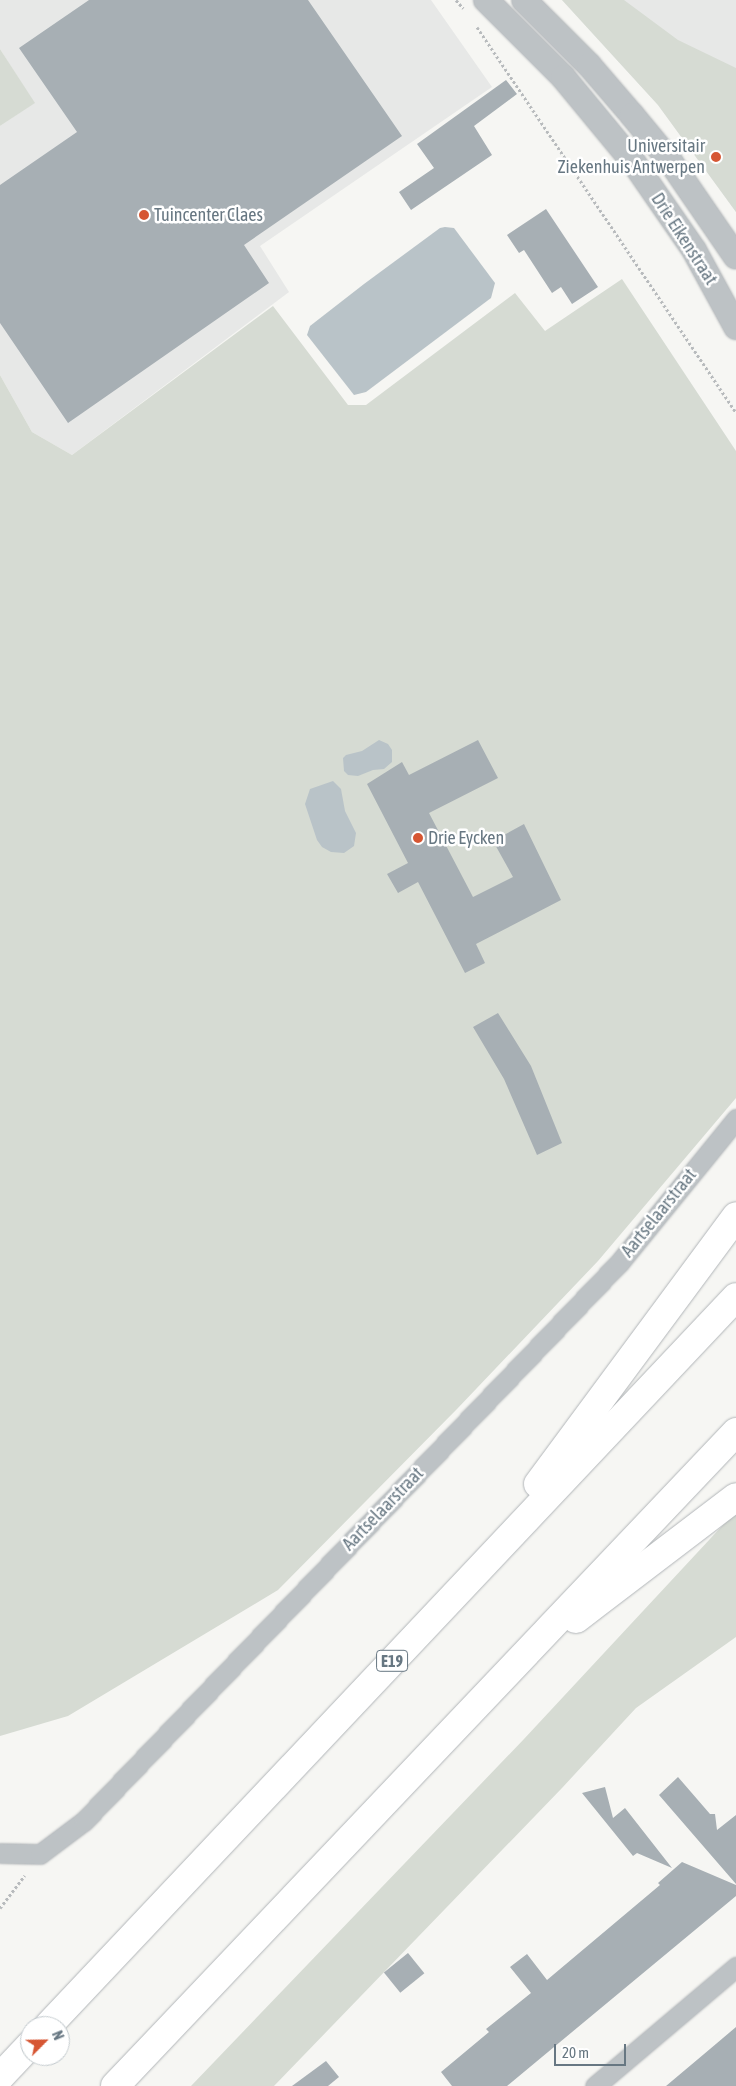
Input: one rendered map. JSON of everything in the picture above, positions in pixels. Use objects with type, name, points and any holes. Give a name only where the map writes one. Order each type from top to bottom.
[{"type":"highway","points":[[466,1581],[736,1216]]},
{"type":"highway","name":"E19","points":[[57,2016],[736,1296]]},
{"type":"highway","points":[[115,2086],[736,1432]]},
{"type":"highway","points":[[513,1667],[736,1497]]},
{"type":"highway","points":[[0,2077],[20,2056]]},
{"type":"street","name":"Drie Eikenstraat","points":[[486,0],[563,77],[634,163],[694,250],[736,327]]},
{"type":"street","name":"Drie Eikenstraat","points":[[524,0],[589,66],[670,161],[736,258]]},
{"type":"street","name":"Aartselaarstraat","points":[[40,1854],[84,1821],[619,1263],[736,1119]]},
{"type":"street","points":[[0,1854],[40,1854]]},
{"type":"street","points":[[595,2086],[736,1967]]},
{"type":"path","points":[[456,0],[466,12]]},
{"type":"path","points":[[474,24],[736,412]]},
{"type":"path","points":[[0,1908],[10,1898],[40,1854]]},
{"type":"shaded area","name":"Tuincenter Claes","points":[[0,0],[431,0],[492,87],[260,246],[289,292],[72,455],[32,432],[0,375],[0,126],[34,103],[0,49]]},
{"type":"shaded area","name":"Universitair Ziekenhuis Antwerpen","points":[[562,0],[736,0],[736,212],[658,105]]},
{"type":"shaded area","name":"Universitair Ziekenhuis Antwerpen","points":[[562,0],[624,0],[678,40],[736,68],[736,212],[658,105]]},
{"type":"shaded area","points":[[0,49],[35,103],[0,126]]},
{"type":"shaded area","points":[[440,228],[454,228],[495,283],[491,298],[366,392],[354,395],[307,335],[310,326]]},
{"type":"shaded area","name":"Drie Eycken","points":[[622,279],[736,451],[736,1098],[598,1261],[457,1409],[278,1590],[68,1716],[0,1736],[0,375],[32,432],[72,455],[273,306],[348,405],[366,405],[515,293],[545,331]]},
{"type":"shaded area","points":[[379,740],[388,744],[392,750],[392,762],[384,769],[373,770],[358,776],[348,775],[344,771],[343,758],[346,755],[362,751]]},
{"type":"shaded area","points":[[333,781],[341,789],[345,811],[356,833],[354,846],[344,853],[331,852],[322,847],[317,840],[305,804],[310,789]]},
{"type":"shaded area","points":[[736,1511],[736,1637],[636,1708],[562,1788],[274,2086],[191,2086],[524,1739]]},
{"type":"building","name":"Tuincenter Claes","points":[[89,0],[308,0],[402,136],[244,245],[269,283],[68,423],[0,323],[0,185],[77,132],[19,48]]},
{"type":"building","points":[[506,80],[517,94],[474,126],[492,155],[411,210],[399,192],[434,168],[417,144]]},
{"type":"building","points":[[546,209],[598,287],[572,304],[561,287],[552,293],[524,250],[519,253],[507,235]]},
{"type":"building","name":"Drie Eycken","points":[[478,740],[498,778],[429,813],[473,897],[513,877],[493,841],[524,824],[561,900],[476,944],[485,963],[465,973],[418,882],[398,893],[387,874],[408,863],[367,784],[402,762],[409,775]]},
{"type":"building","points":[[498,1013],[531,1066],[562,1143],[537,1155],[504,1079],[473,1027]]},
{"type":"building","points":[[678,1777],[710,1814],[715,1814],[717,1830],[736,1815],[736,1884],[659,1795]]},
{"type":"building","points":[[605,1787],[613,1818],[625,1808],[672,1868],[637,1853],[633,1856],[582,1793]]},
{"type":"building","points":[[682,1862],[736,1885],[736,1896],[507,2086],[452,2086],[441,2072],[489,2032],[486,2029],[531,1993],[510,1967],[527,1954],[547,1980],[660,1885],[658,1883]]},
{"type":"building","points":[[408,1953],[424,1973],[400,1993],[384,1973]]},
{"type":"building","points":[[736,2027],[736,2086],[666,2086],[710,2049]]},
{"type":"building","points":[[326,2061],[339,2077],[328,2086],[292,2086]]},
{"type":"place","name":"Universitair Ziekenhuis Antwerpen","points":[[716,157]]},
{"type":"place","name":"Tuincenter Claes","points":[[144,215]]},
{"type":"place","name":"Drie Eycken","points":[[418,838]]}]
